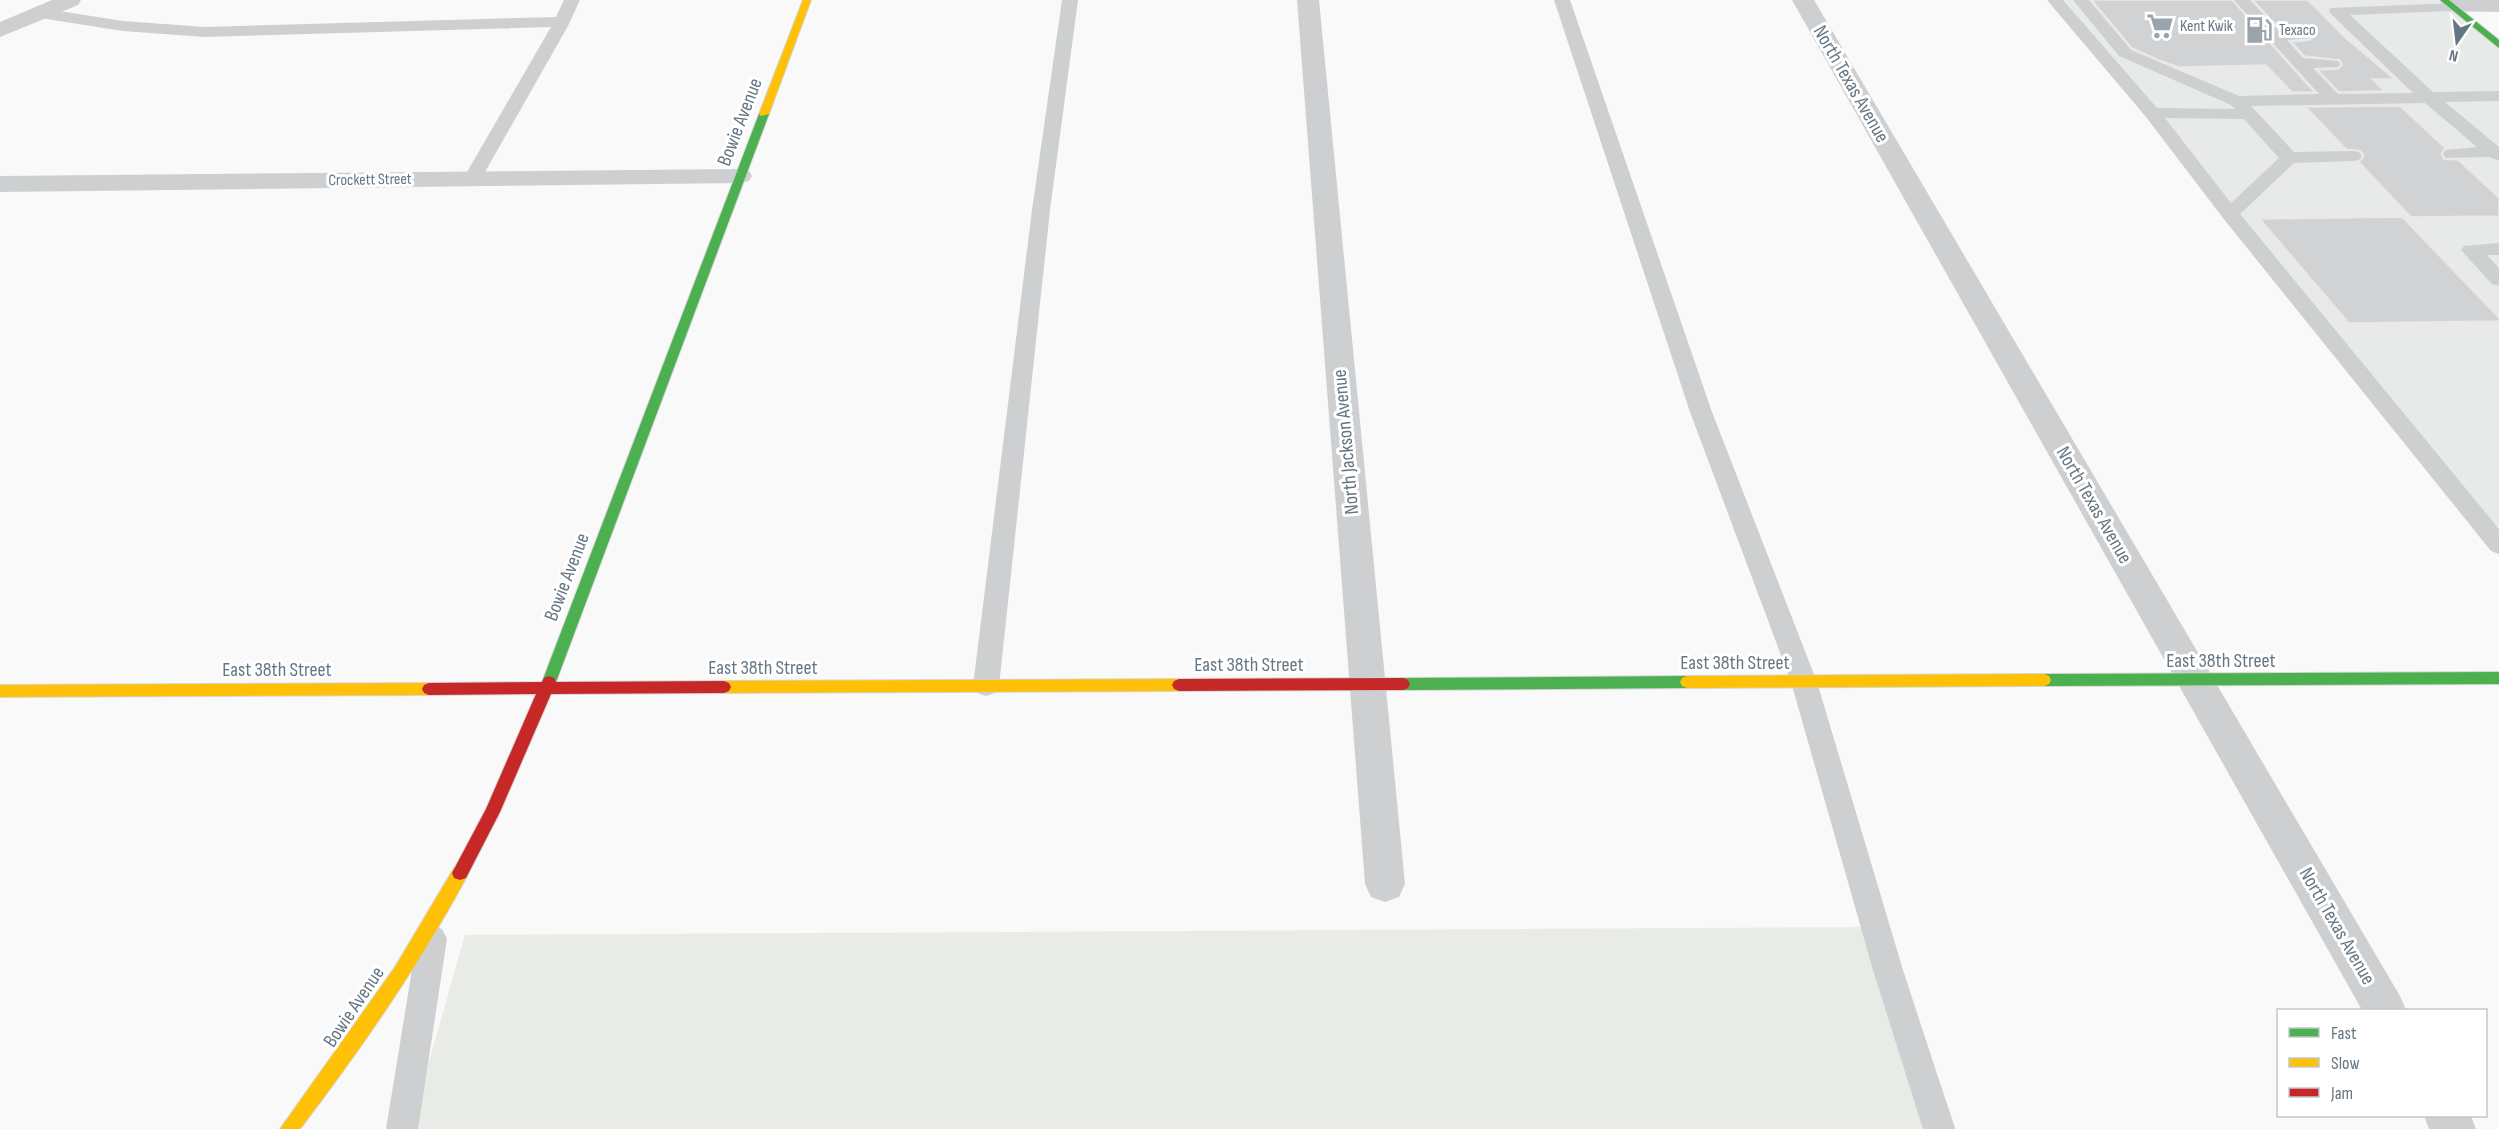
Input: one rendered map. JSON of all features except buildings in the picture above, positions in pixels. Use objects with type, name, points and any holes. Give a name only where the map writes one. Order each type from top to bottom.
[{"type":"street","points":[[0,30],[70,0]]},
{"type":"street","name":"Bowie Avenue","points":[[289,1129],[347,1054],[435,920],[492,812],[546,688],[807,0]]},
{"type":"street","name":"North Jackson Avenue","points":[[1308,0],[1385,884]]},
{"type":"street","name":"North Texas Avenue","points":[[1803,0],[2384,1009]]},
{"type":"street","points":[[2448,3],[2499,6]]},
{"type":"street","points":[[2448,3],[2499,45]]},
{"type":"street","name":"Crockett Street","points":[[0,184],[740,176]]},
{"type":"street","name":"East 38th Street","points":[[0,691],[2499,678]]},
{"type":"lane","points":[[472,179],[572,0]]},
{"type":"lane","points":[[986,686],[1041,210],[1070,0]]},
{"type":"lane","points":[[1562,0],[1701,412],[1804,682],[1888,970],[1939,1129]]},
{"type":"lane","points":[[2055,0],[2152,114],[2230,214],[2499,545]]},
{"type":"lane","points":[[2081,0],[2125,53],[2243,107],[2289,158]]},
{"type":"lane","points":[[2327,7],[2448,3]]},
{"type":"lane","points":[[2247,5],[2268,10]]},
{"type":"lane","points":[[2247,5],[2334,99]]},
{"type":"lane","points":[[2327,7],[2362,34],[2384,63],[2497,154]]},
{"type":"lane","points":[[40,13],[123,26],[205,32],[561,22]]},
{"type":"lane","points":[[2273,35],[2304,34]]},
{"type":"lane","points":[[2342,35],[2362,34]]},
{"type":"lane","points":[[2101,56],[2125,53]]},
{"type":"lane","points":[[2299,63],[2332,64]]},
{"type":"lane","points":[[2152,114],[2334,99],[2499,96]]},
{"type":"lane","points":[[2452,154],[2497,154]]},
{"type":"lane","points":[[2230,214],[2289,158],[2353,156]]},
{"type":"lane","points":[[2499,249],[2471,250],[2499,280]]},
{"type":"lane","points":[[402,1129],[435,920]]},
{"type":"shaded area","points":[[2055,0],[2444,0],[2499,46],[2499,526],[2488,526]]},
{"type":"shaded area","points":[[1887,927],[1956,1129],[410,1129],[465,935]]},
{"type":"traffic: fast","points":[[2444,0],[2499,45]]},
{"type":"traffic: fast","points":[[549,682],[764,114]]},
{"type":"traffic: fast","points":[[2044,680],[2499,678]]},
{"type":"traffic: fast","points":[[1403,684],[1687,682]]},
{"type":"traffic: slow","points":[[764,114],[807,0]]},
{"type":"traffic: slow","points":[[1687,682],[2044,680]]},
{"type":"traffic: slow","points":[[724,687],[1179,685]]},
{"type":"traffic: slow","points":[[0,691],[429,689]]},
{"type":"traffic: slow","points":[[289,1129],[336,1068],[380,1005],[422,940],[460,873]]},
{"type":"traffic: jam","points":[[460,873],[492,812],[549,682]]},
{"type":"traffic: jam","points":[[1179,685],[1403,684]]},
{"type":"traffic: jam","points":[[429,689],[724,687]]},
{"type":"place","name":"Kent Kwik","points":[[2160,26]]},
{"type":"place","name":"Texaco","points":[[2259,30]]}]
